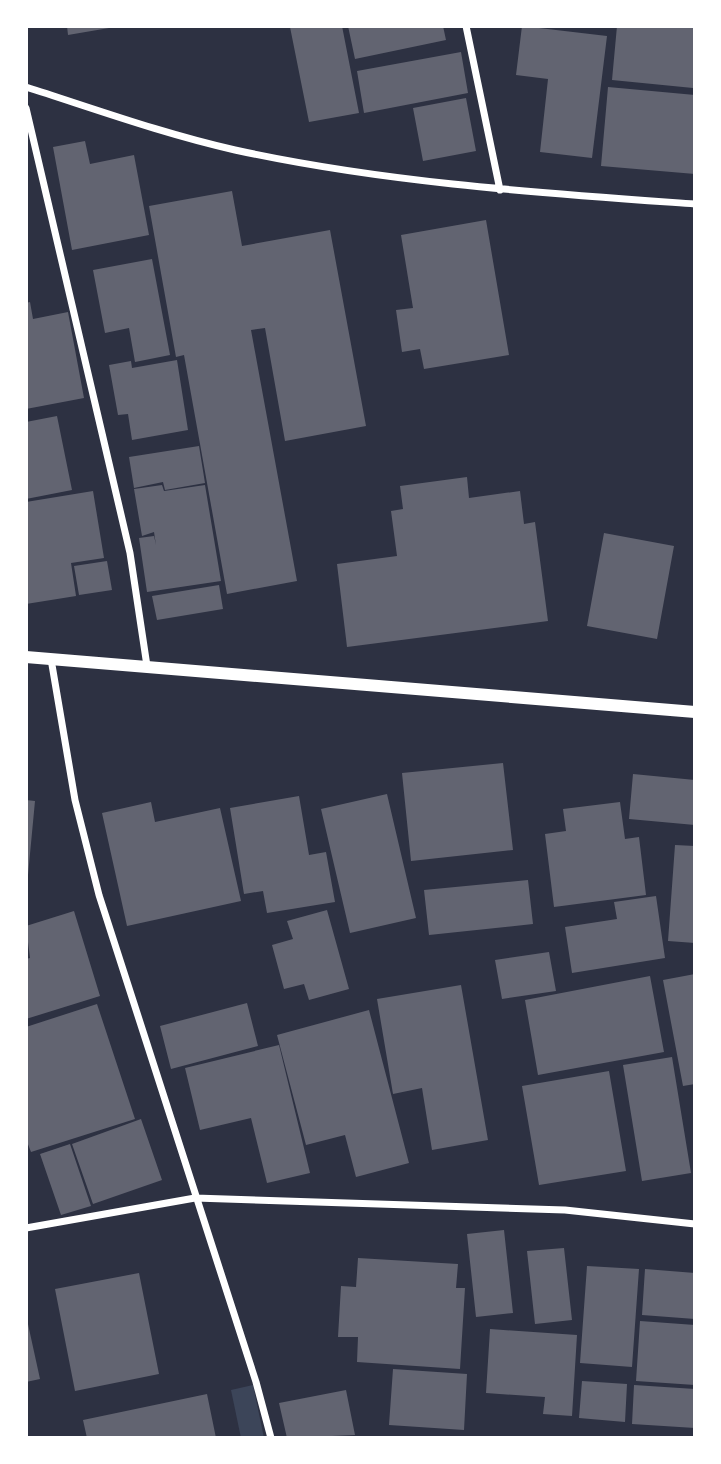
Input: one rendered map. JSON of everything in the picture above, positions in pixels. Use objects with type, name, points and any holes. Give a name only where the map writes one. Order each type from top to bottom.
[{"type":"street","points":[[466,26],[500,190]]},
{"type":"street","points":[[26,87],[152,128],[236,150],[500,190],[695,204]]},
{"type":"street","points":[[26,108],[130,553],[147,666]]},
{"type":"street","points":[[26,657],[695,712]]},
{"type":"street","points":[[51,659],[67,762],[89,858],[118,961],[256,1381],[271,1438]]},
{"type":"street","points":[[26,1228],[195,1198],[552,1210],[695,1224]]},
{"type":"shaded area","points":[[253,1385],[264,1438],[241,1438],[231,1390]]},
{"type":"building","points":[[67,26],[109,26],[109,28],[68,35]]},
{"type":"building","points":[[342,26],[359,113],[309,122],[290,27]]},
{"type":"building","points":[[348,26],[443,26],[446,40],[355,59]]},
{"type":"building","points":[[522,26],[607,36],[592,158],[540,152],[548,79],[516,75]]},
{"type":"building","points":[[617,26],[695,27],[693,88],[612,80]]},
{"type":"building","points":[[461,52],[468,93],[364,113],[357,71]]},
{"type":"building","points":[[608,87],[695,95],[695,174],[601,166]]},
{"type":"building","points":[[466,98],[476,151],[423,161],[413,108]]},
{"type":"building","points":[[85,141],[90,164],[134,155],[149,235],[72,250],[53,147]]},
{"type":"building","points":[[232,191],[242,246],[330,230],[366,426],[285,441],[265,328],[251,330],[297,581],[227,594],[184,355],[176,357],[149,206]]},
{"type":"building","points":[[486,220],[509,355],[424,369],[420,349],[402,352],[396,310],[413,308],[401,235]]},
{"type":"building","points":[[152,259],[170,355],[135,362],[129,328],[105,333],[93,270]]},
{"type":"building","points":[[30,302],[33,319],[68,312],[84,398],[26,409],[26,303]]},
{"type":"building","points":[[177,360],[188,430],[132,440],[128,414],[118,415],[109,365],[131,361],[132,368]]},
{"type":"building","points":[[57,416],[72,490],[26,499],[26,422]]},
{"type":"building","points":[[199,446],[205,483],[165,490],[163,482],[134,488],[129,457]]},
{"type":"building","points":[[467,477],[469,498],[520,491],[524,524],[535,522],[548,621],[347,647],[337,564],[397,556],[391,511],[403,509],[400,486]]},
{"type":"building","points":[[162,485],[164,491],[205,485],[221,581],[147,592],[139,538],[154,536],[156,545],[154,532],[142,536],[134,489]]},
{"type":"building","points":[[93,491],[104,558],[71,563],[76,596],[26,604],[26,502]]},
{"type":"building","points":[[604,533],[674,546],[657,639],[587,626]]},
{"type":"building","points":[[107,561],[112,590],[79,595],[74,566]]},
{"type":"building","points":[[219,585],[223,609],[157,620],[152,596]]},
{"type":"building","points":[[503,763],[513,850],[411,861],[402,773]]},
{"type":"building","points":[[633,774],[695,780],[695,825],[629,819]]},
{"type":"building","points":[[387,794],[416,918],[350,933],[321,809]]},
{"type":"building","points":[[299,796],[309,855],[326,852],[335,902],[267,913],[263,891],[244,894],[230,808]]},
{"type":"building","points":[[26,800],[35,801],[28,875],[26,875]]},
{"type":"building","points":[[151,802],[155,822],[220,808],[241,901],[127,926],[102,813]]},
{"type":"building","points":[[620,802],[625,839],[639,837],[646,895],[554,907],[545,834],[566,831],[563,809]]},
{"type":"building","points":[[675,845],[695,846],[695,943],[668,941]]},
{"type":"building","points":[[528,880],[533,924],[429,935],[424,890]]},
{"type":"building","points":[[656,896],[665,958],[572,973],[565,927],[617,919],[614,902]]},
{"type":"building","points":[[327,910],[349,989],[309,1000],[304,984],[284,989],[272,945],[293,939],[287,921]]},
{"type":"building","points":[[74,911],[100,996],[26,1019],[26,959],[30,958],[26,926]]},
{"type":"building","points":[[549,952],[556,991],[502,999],[495,960]]},
{"type":"building","points":[[695,974],[695,1084],[683,1086],[663,980]]},
{"type":"building","points":[[650,976],[664,1052],[538,1075],[525,1000]]},
{"type":"building","points":[[461,985],[488,1140],[432,1150],[422,1088],[393,1094],[377,999]]},
{"type":"building","points":[[247,1003],[258,1046],[171,1069],[160,1026]]},
{"type":"building","points":[[97,1004],[135,1119],[31,1152],[26,1139],[26,1027]]},
{"type":"building","points":[[369,1010],[409,1163],[356,1177],[345,1135],[306,1145],[277,1035]]},
{"type":"building","points":[[279,1045],[310,1173],[267,1183],[251,1118],[200,1130],[185,1068]]},
{"type":"building","points":[[672,1057],[691,1173],[642,1181],[623,1065]]},
{"type":"building","points":[[609,1071],[626,1171],[539,1185],[522,1086]]},
{"type":"building","points":[[141,1119],[162,1180],[93,1204],[72,1144]]},
{"type":"building","points":[[70,1144],[91,1206],[61,1215],[40,1154]]},
{"type":"building","points":[[504,1230],[513,1313],[476,1317],[467,1234]]},
{"type":"building","points":[[564,1248],[572,1320],[535,1324],[527,1251]]},
{"type":"building","points":[[358,1258],[458,1264],[456,1288],[465,1288],[460,1369],[357,1362],[358,1337],[338,1337],[341,1286],[356,1287]]},
{"type":"building","points":[[587,1266],[639,1269],[632,1367],[580,1363]]},
{"type":"building","points":[[645,1269],[695,1273],[695,1319],[642,1315]]},
{"type":"building","points":[[139,1273],[159,1374],[75,1391],[55,1289]]},
{"type":"building","points":[[26,1315],[40,1379],[26,1382]]},
{"type":"building","points":[[640,1321],[695,1325],[695,1385],[636,1381]]},
{"type":"building","points":[[490,1329],[577,1335],[572,1416],[543,1414],[545,1397],[486,1393]]},
{"type":"building","points":[[393,1369],[467,1374],[464,1430],[389,1425]]},
{"type":"building","points":[[582,1381],[627,1384],[625,1422],[579,1418]]},
{"type":"building","points":[[634,1385],[695,1389],[695,1428],[632,1424]]},
{"type":"building","points":[[346,1390],[355,1435],[287,1438],[279,1403]]},
{"type":"building","points":[[207,1394],[216,1438],[87,1438],[83,1420]]}]
